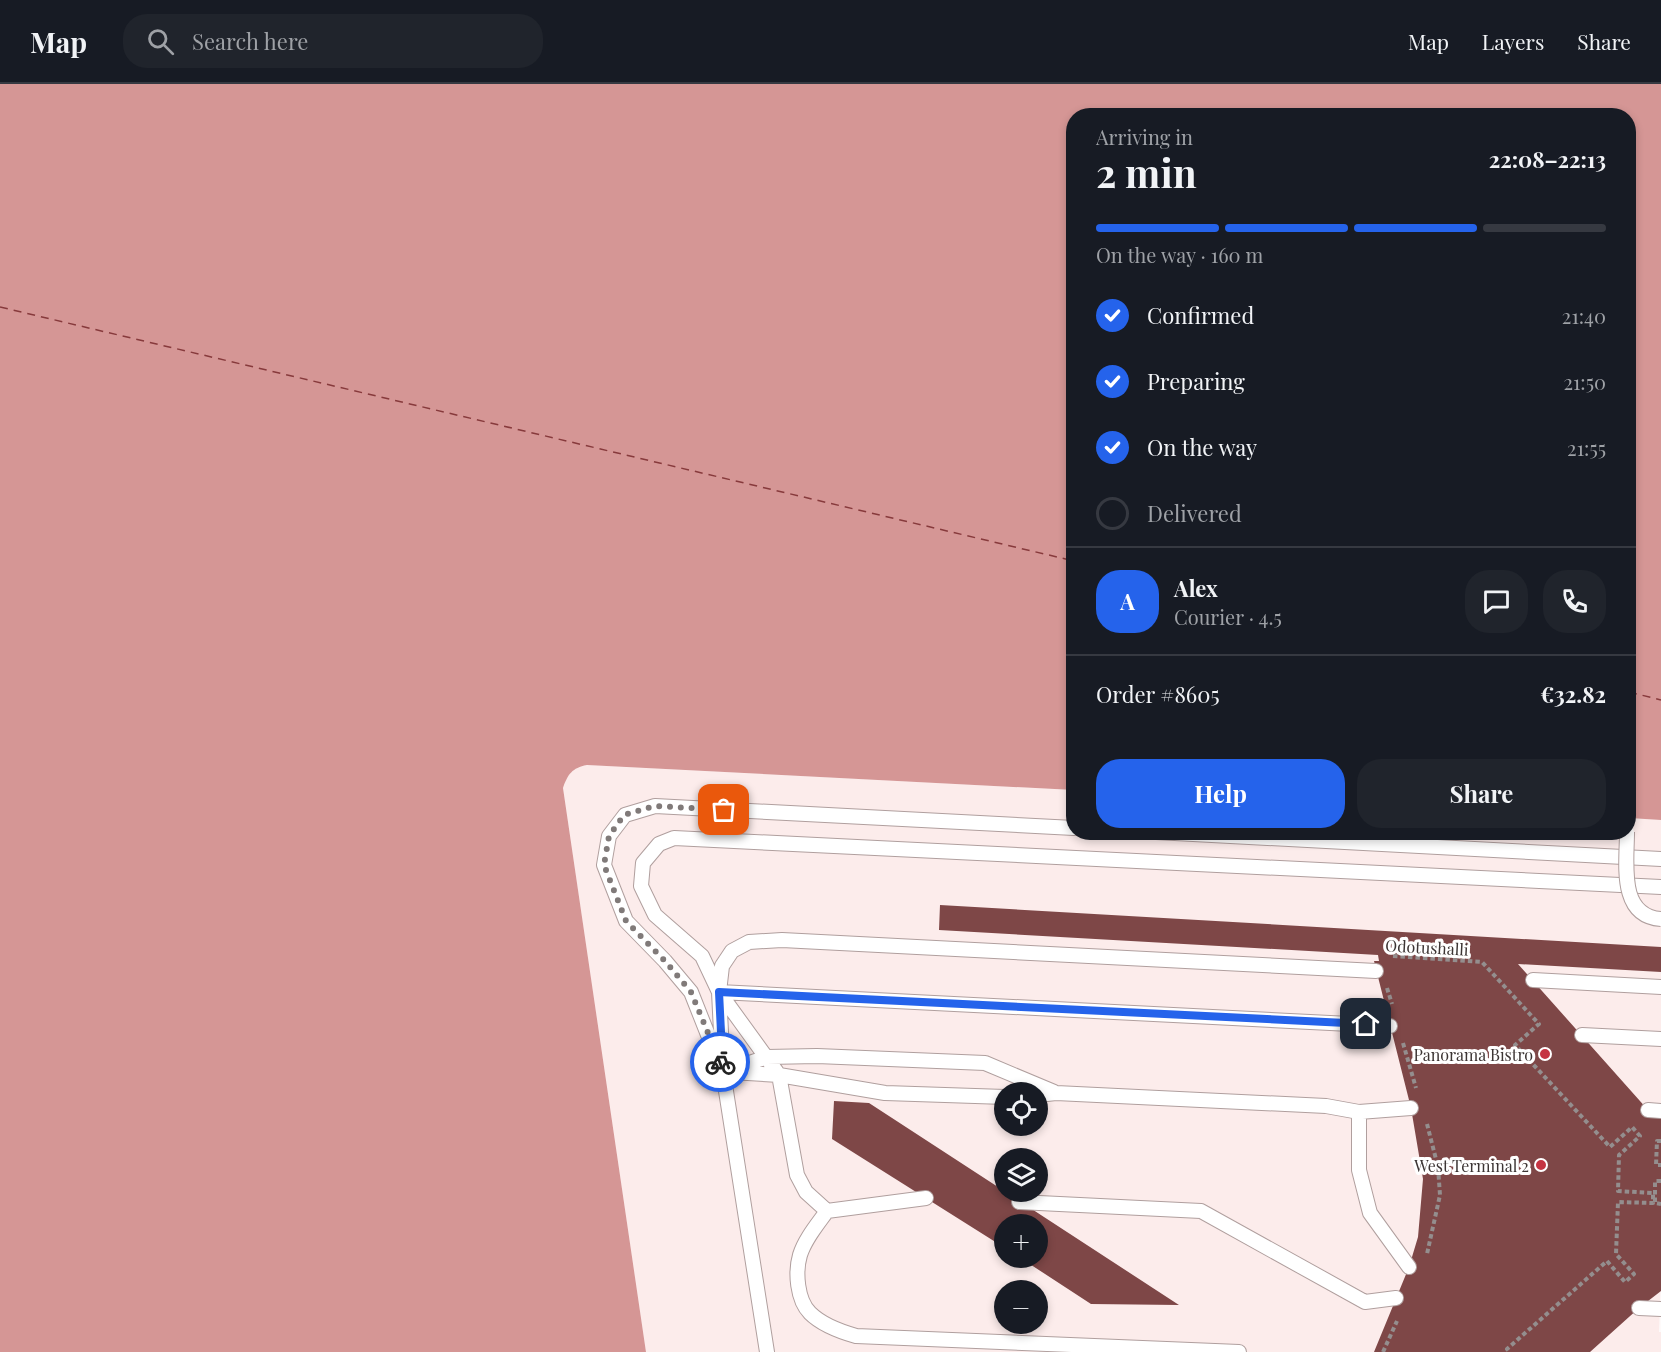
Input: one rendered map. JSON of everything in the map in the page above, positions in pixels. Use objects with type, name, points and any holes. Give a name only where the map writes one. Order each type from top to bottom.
[{"type":"lane","points":[[723,1072],[691,992],[626,921],[604,865],[609,836],[624,815],[655,806],[1066,828]]},
{"type":"lane","points":[[827,1211],[806,1192],[796,1175],[779,1075],[719,992],[702,956],[655,915],[642,886],[643,863],[659,844],[674,838],[1661,887]]},
{"type":"lane","points":[[1305,840],[1661,859]]},
{"type":"lane","points":[[1627,840],[1628,893],[1638,910],[1661,919]]},
{"type":"lane","points":[[767,1352],[723,1072],[719,992],[722,966],[732,951],[749,942],[782,940],[1376,971]]},
{"type":"lane","points":[[1533,980],[1661,987]]},
{"type":"lane","points":[[719,992],[1390,1026]]},
{"type":"lane","points":[[1582,1035],[1661,1039]]},
{"type":"lane","points":[[723,1072],[767,1058],[817,1056],[985,1063],[1056,1093]]},
{"type":"lane","points":[[723,1072],[779,1075],[885,1093],[994,1097]]},
{"type":"lane","points":[[1048,1094],[1326,1106],[1359,1112],[1415,1103]]},
{"type":"lane","points":[[1359,1112],[1359,1170],[1370,1213],[1409,1267]]},
{"type":"lane","points":[[926,1198],[827,1211],[808,1238],[800,1255],[797,1273],[801,1296],[810,1313],[841,1332],[856,1336],[1239,1352]]},
{"type":"lane","points":[[1019,1202],[1201,1211],[1365,1302],[1396,1298]]},
{"type":"lane","points":[[1639,1308],[1661,1309]]},
{"type":"path","name":"Odotushalli","points":[[1386,956],[1482,962],[1539,1024],[1515,1045],[1610,1147],[1632,1127],[1640,1136],[1619,1155],[1618,1191],[1653,1193],[1653,1203],[1618,1202],[1616,1254],[1634,1274],[1625,1282],[1606,1261],[1508,1349],[1510,1352]]},
{"type":"path","points":[[1386,984],[1393,1007]]},
{"type":"path","points":[[1403,1042],[1415,1103]]},
{"type":"path","points":[[1426,1122],[1438,1167],[1440,1195],[1427,1254]]},
{"type":"path","points":[[1661,1141],[1657,1141],[1656,1165],[1661,1166]]},
{"type":"path","points":[[1661,1181],[1655,1181],[1655,1203],[1661,1204]]},
{"type":"path","points":[[1383,1352],[1398,1319]]},
{"type":"shaded area","points":[[0,84],[1661,84],[1661,820],[1636,818],[1636,108],[1066,108],[1066,790],[587,765],[571,772],[563,788],[646,1352],[0,1352]]},
{"type":"shaded area","points":[[587,765],[1066,790],[1066,840],[1636,840],[1636,818],[1661,820],[1659,1332],[1661,1332],[1661,1352],[646,1352],[563,788],[574,768]]},
{"type":"building","name":"West Terminal 2","points":[[940,905],[1661,947],[1661,972],[1518,964],[1648,1110],[1661,1117],[1661,1291],[1590,1352],[1374,1352],[1409,1267],[1418,1237],[1423,1179],[1411,1108],[1374,961],[1379,961],[1378,955],[939,930]]},
{"type":"building","points":[[834,1101],[869,1103],[994,1184],[994,1202],[1021,1202],[1039,1214],[994,1214],[994,1241],[832,1139]]},
{"type":"building","points":[[1048,1220],[1179,1305],[1091,1304],[1036,1268],[1048,1268]]},
{"type":"ferry route","points":[[0,307],[1066,559]]},
{"type":"ferry route","points":[[1636,694],[1661,700]]},
{"type":"way so far","points":[[720,1062],[691,992],[626,921],[604,865],[609,836],[624,815],[655,806],[724,810]]},
{"type":"place","name":"Panorama Bistro","points":[[1545,1054]]},
{"type":"place","name":"West Terminal 2","points":[[1541,1165]]},
{"type":"route","points":[[720,1062],[723,1072],[719,992],[1366,1024]]}]
